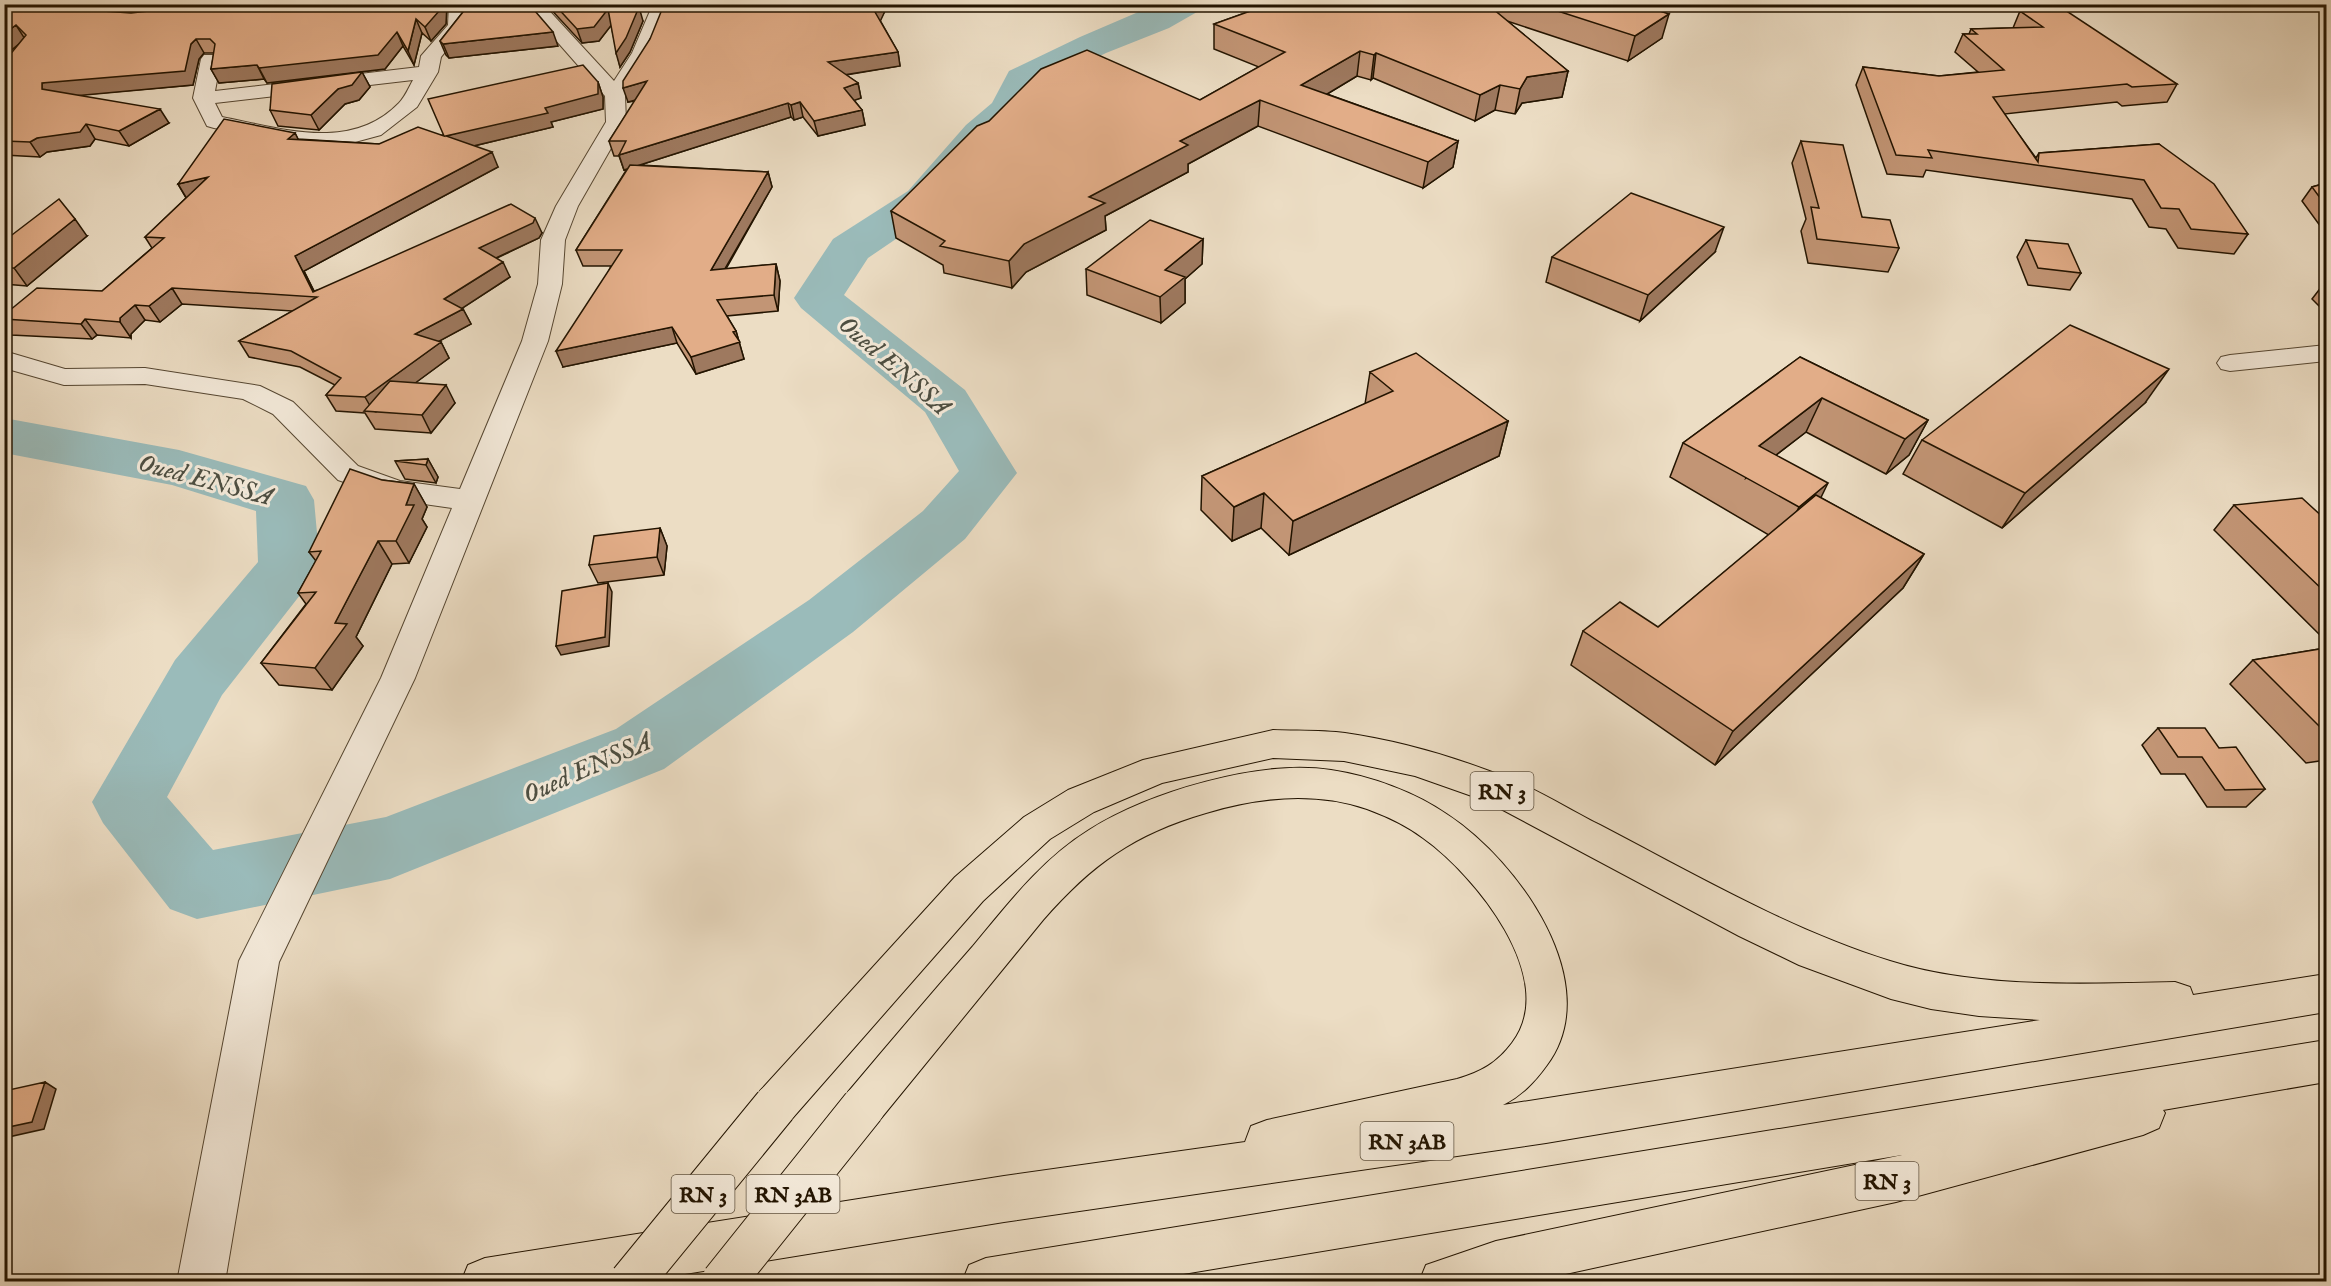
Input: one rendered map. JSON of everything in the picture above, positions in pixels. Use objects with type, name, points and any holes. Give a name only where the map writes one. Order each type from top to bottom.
[{"type":"highway","name":"RN 3","points":[[631,1281],[775,1106],[969,889],[1037,828],[1081,801],[1156,770],[1273,744],[1344,747],[1416,762],[1499,790],[1753,924],[1813,952],[1854,969],[1931,990],[1979,998],[2080,1002],[2217,1000],[2326,993]]},
{"type":"highway","name":"RN 3AB","points":[[723,1281],[863,1107],[1050,883],[1104,839],[1161,813],[1225,792],[1283,783],[1328,784],[1381,798],[1436,827],[1492,876],[1533,938],[1547,981],[1547,1015],[1536,1047],[1515,1073],[1478,1095],[1389,1113],[1067,1190]]},
{"type":"highway","name":"RN 3AB","points":[[485,1281],[1067,1190],[1546,1121],[2326,993]]},
{"type":"highway","name":"RN 3","points":[[1443,1281],[1496,1264],[1896,1179],[2326,1062]]},
{"type":"highway","points":[[986,1281],[1921,1131],[2326,1062]]},
{"type":"street","points":[[120,4],[108,10],[104,17],[116,20],[158,18]]},
{"type":"street","points":[[211,59],[203,98],[214,122],[307,141],[344,139],[374,130],[407,107],[428,72],[431,56],[457,26],[458,4]]},
{"type":"street","points":[[533,4],[615,94]]},
{"type":"street","points":[[201,1281],[259,961],[398,678],[535,341],[550,284],[553,240],[567,206],[616,122],[615,94],[642,53],[662,4]]},
{"type":"street","points":[[203,98],[428,72]]},
{"type":"street","points":[[2230,363],[2326,353]]},
{"type":"street","points":[[4,360],[64,377],[145,376],[250,392],[283,408],[348,473],[396,490],[470,500]]},
{"type":"building","points":[[4,4],[86,4],[89,10],[131,13],[211,4],[220,4],[219,9],[248,4],[441,4],[440,10],[425,27],[416,19],[408,51],[397,32],[378,55],[259,68],[257,65],[211,69],[215,44],[210,39],[196,39],[191,44],[185,71],[42,83],[42,89],[160,109],[119,131],[86,124],[80,132],[37,138],[30,142],[4,141],[4,62],[26,35],[16,25],[4,34]]},
{"type":"building","points":[[463,4],[529,4],[553,32],[443,44],[440,41],[463,12]]},
{"type":"building","points":[[554,4],[612,4],[610,6],[639,7],[626,38],[616,53],[608,9],[594,27],[577,29]]},
{"type":"building","points":[[694,4],[879,4],[875,12],[898,52],[828,62],[858,83],[844,88],[862,110],[814,121],[800,102],[791,105],[788,103],[619,155],[626,141],[609,141],[647,81],[623,88],[623,81],[650,39],[663,7],[692,8]]},
{"type":"building","points":[[1270,4],[1487,4],[1568,71],[1527,77],[1520,89],[1500,85],[1480,95],[1376,53],[1374,55],[1360,51],[1301,85],[1458,141],[1428,162],[1260,100],[1180,141],[1188,145],[1089,197],[1105,203],[1024,244],[1009,261],[940,246],[945,241],[891,211],[977,126],[989,121],[1041,69],[1087,50],[1200,100],[1285,52],[1214,24]]},
{"type":"building","points":[[1536,4],[1642,4],[1669,14],[1635,36]]},
{"type":"building","points":[[2025,4],[2056,4],[2177,84],[2132,87],[2127,84],[1993,97],[2038,162],[2039,153],[2159,144],[2214,184],[2248,234],[2191,229],[2179,209],[2161,208],[2144,180],[1928,150],[1932,158],[1896,155],[1863,67],[1939,76],[2004,70],[1963,34],[1977,34],[1971,29],[2043,27],[2020,11]]},
{"type":"building","points":[[583,65],[598,82],[598,94],[545,108],[548,113],[446,136],[492,152],[295,256],[313,292],[511,204],[535,218],[533,223],[479,248],[503,262],[444,299],[463,309],[415,334],[441,342],[365,397],[326,395],[341,378],[291,351],[239,341],[317,297],[172,288],[149,306],[135,305],[120,318],[120,322],[85,319],[81,324],[4,319],[4,315],[37,288],[102,291],[164,238],[145,237],[208,177],[178,184],[224,119],[295,133],[288,139],[379,144],[418,127],[444,136],[428,99]]},
{"type":"building","points":[[362,72],[352,85],[338,89],[311,115],[270,110],[272,84]]},
{"type":"building","points":[[1801,141],[1843,145],[1862,217],[1890,220],[1899,248],[1817,239],[1811,207],[1819,208]]},
{"type":"building","points":[[630,165],[768,172],[711,270],[776,264],[774,295],[717,300],[740,342],[691,357],[672,327],[556,351],[622,250],[576,250]]},
{"type":"building","points":[[2326,183],[2326,206],[2312,187]]},
{"type":"building","points":[[1631,193],[1724,227],[1648,295],[1552,257]]},
{"type":"building","points":[[59,199],[75,219],[14,268],[4,268],[4,241]]},
{"type":"building","points":[[1150,220],[1203,239],[1165,270],[1185,277],[1160,297],[1086,269]]},
{"type":"building","points":[[2026,240],[2068,244],[2081,273],[2038,268]]},
{"type":"building","points":[[2070,325],[2169,369],[2025,493],[1922,440]]},
{"type":"building","points":[[1416,353],[1508,421],[1293,521],[1264,493],[1234,507],[1202,476],[1393,391],[1370,372]]},
{"type":"building","points":[[1800,357],[1928,420],[1905,439],[1822,398],[1759,446],[1828,483],[1799,507],[1683,443]]},
{"type":"building","points":[[390,381],[446,385],[422,415],[364,411]]},
{"type":"building","points":[[428,459],[426,465],[395,461]]},
{"type":"building","points":[[350,469],[382,480],[414,484],[406,505],[414,505],[396,541],[378,541],[335,623],[347,624],[315,668],[261,663],[316,592],[298,593],[321,551],[309,552]]},
{"type":"building","points":[[1816,495],[1924,554],[1733,731],[1583,631],[1620,602],[1658,627]]},
{"type":"building","points":[[2302,498],[2326,520],[2326,593],[2234,505]]},
{"type":"building","points":[[660,528],[657,557],[589,565],[594,536]]},
{"type":"building","points":[[608,583],[605,637],[556,646],[562,591]]},
{"type":"building","points":[[2326,648],[2326,733],[2253,660]]},
{"type":"building","points":[[2158,728],[2205,728],[2219,748],[2236,747],[2265,789],[2225,790],[2202,757],[2178,757]]},
{"type":"building","points":[[45,1082],[32,1122],[4,1128],[4,1091]]},
{"type":"waterway","name":"Oued ENSSA","points":[[4,435],[179,468],[285,500],[289,566],[198,678],[128,802],[197,886],[390,848],[640,749],[831,616],[944,525],[989,473],[946,402],[818,298],[850,249],[924,200],[981,134],[1009,109],[1023,79],[1093,45],[1156,20],[1184,4]]}]
